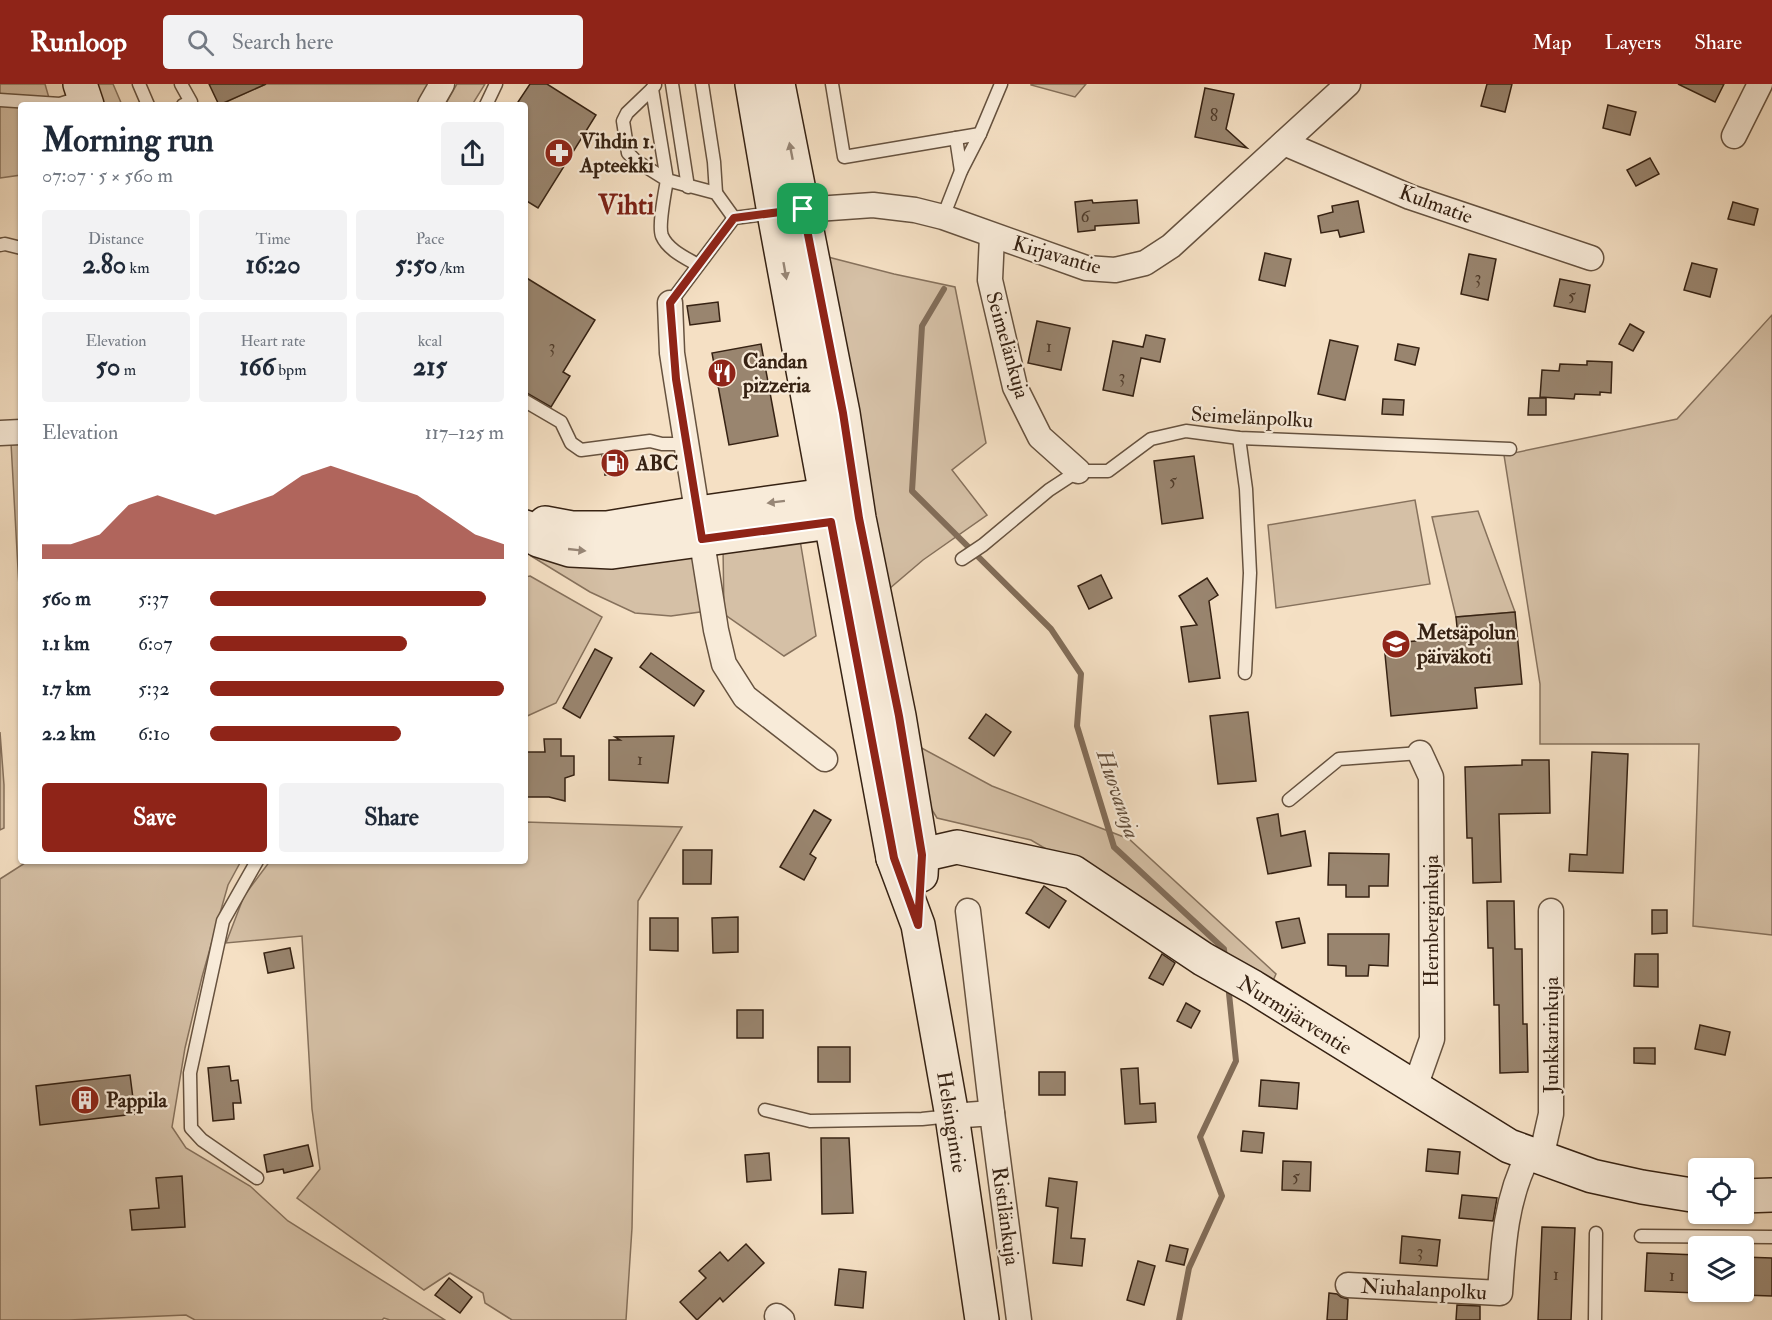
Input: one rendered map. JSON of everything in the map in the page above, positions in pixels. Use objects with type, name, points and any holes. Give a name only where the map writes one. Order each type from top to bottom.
[{"type":"street","points":[[432,102],[442,84]]},
{"type":"street","name":"Helsingintie","points":[[752,84],[843,413],[843,507],[865,697],[890,755],[952,1116],[982,1320]]},
{"type":"street","name":"Helsingintie","points":[[778,84],[788,211]]},
{"type":"street","name":"Kirjavantie","points":[[788,211],[873,205],[915,210],[943,217],[1086,268],[1115,270],[1145,263],[1172,246],[1348,84]]},
{"type":"street","points":[[1734,136],[1760,84]]},
{"type":"street","name":"Kulmatie","points":[[1284,143],[1410,196],[1591,258]]},
{"type":"street","name":"Seimelänkuja","points":[[992,236],[990,280],[1015,387],[1040,437],[1078,471]]},
{"type":"street","points":[[670,303],[672,353],[716,630],[724,664],[745,697],[825,759]]},
{"type":"street","points":[[0,433],[18,432]]},
{"type":"street","points":[[528,528],[538,540],[570,550],[612,552],[700,526],[843,507]]},
{"type":"street","name":"Helsingintie","points":[[843,507],[899,716],[890,755]]},
{"type":"street","name":"Hernberginkuja","points":[[1414,1087],[1432,1039],[1431,777],[1420,753]]},
{"type":"street","name":"Nurmijärventie","points":[[908,856],[957,847],[1073,872],[1203,959],[1253,987],[1509,1146],[1593,1176],[1688,1194]]},
{"type":"street","name":"Ristilänkuja","points":[[968,911],[1019,1320]]},
{"type":"street","name":"Junkkarinkuja","points":[[1535,1156],[1551,1113],[1551,911]]},
{"type":"street","points":[[952,1116],[992,1113]]},
{"type":"street","name":"Niuhalanpolku","points":[[1348,1285],[1500,1293],[1502,1258],[1513,1189],[1535,1156]]},
{"type":"street","points":[[1754,1195],[1772,1194]]},
{"type":"lane","points":[[139,84],[147,102]]},
{"type":"lane","points":[[181,84],[191,102]]},
{"type":"lane","points":[[487,102],[496,84]]},
{"type":"lane","points":[[672,84],[688,187]]},
{"type":"lane","points":[[702,84],[714,162],[716,193],[734,218]]},
{"type":"lane","points":[[832,84],[844,157],[980,134]]},
{"type":"lane","points":[[654,87],[627,113],[623,121],[628,153],[667,180],[716,193]]},
{"type":"lane","points":[[654,87],[667,180],[662,213],[662,236],[672,249],[698,265]]},
{"type":"lane","points":[[943,217],[998,87]]},
{"type":"lane","points":[[65,102],[83,95]]},
{"type":"lane","points":[[0,100],[30,102]]},
{"type":"lane","points":[[956,138],[961,171]]},
{"type":"lane","points":[[670,303],[734,218],[788,211]]},
{"type":"lane","points":[[0,245],[18,247]]},
{"type":"lane","points":[[528,403],[561,422],[571,443],[581,450],[650,441],[662,444],[687,444]]},
{"type":"lane","name":"Seimelänpolku","points":[[1078,471],[1108,471],[1151,439],[1186,431],[1239,438],[1510,449]]},
{"type":"lane","points":[[1239,438],[1246,489],[1250,573],[1245,673]]},
{"type":"lane","points":[[962,560],[1049,489],[1078,471]]},
{"type":"lane","points":[[1289,800],[1339,759],[1420,753]]},
{"type":"lane","points":[[255,864],[223,921],[190,1073],[191,1128],[202,1140],[257,1178]]},
{"type":"lane","points":[[765,1110],[810,1121],[922,1119],[952,1116]]},
{"type":"lane","points":[[1595,1320],[1596,1233]]},
{"type":"lane","points":[[1641,1236],[1772,1237]]},
{"type":"shaded area","points":[[0,84],[45,84],[50,102],[18,102],[18,175],[0,178]]},
{"type":"shaded area","points":[[91,84],[113,84],[121,102],[97,102]]},
{"type":"shaded area","points":[[266,84],[436,84],[425,102],[226,102]]},
{"type":"shaded area","points":[[457,84],[485,84],[474,102],[447,102]]},
{"type":"shaded area","points":[[1031,84],[1086,84],[1075,97]]},
{"type":"shaded area","points":[[828,257],[955,287],[986,443],[952,470],[987,515],[923,560],[883,594]]},
{"type":"shaded area","points":[[1772,315],[1772,935],[1693,926],[1699,744],[1540,744],[1540,684],[1504,455],[1677,419]]},
{"type":"shaded area","points":[[18,442],[18,569],[11,443]]},
{"type":"shaded area","points":[[1415,500],[1430,584],[1276,608],[1268,525]]},
{"type":"shaded area","points":[[1478,511],[1515,612],[1456,617],[1432,517]]},
{"type":"shaded area","points":[[799,534],[816,636],[784,656],[724,614],[723,547]]},
{"type":"shaded area","points":[[695,550],[707,611],[671,616],[635,613],[590,592],[531,556],[534,552]]},
{"type":"shaded area","points":[[528,576],[602,617],[556,703],[528,716]]},
{"type":"shaded area","points":[[0,732],[4,828],[0,830]]},
{"type":"shaded area","points":[[916,745],[992,786],[1129,839],[1276,974],[1272,983],[1031,840],[937,818],[915,782]]},
{"type":"shaded area","points":[[528,822],[682,827],[638,901],[632,1228],[626,1320],[512,1320],[485,1303],[483,1293],[450,1273],[424,1290],[297,1198],[320,1169],[312,1109],[302,936],[226,943],[244,896],[268,864],[528,864]]},
{"type":"shaded area","points":[[23,864],[239,864],[228,885],[202,977],[185,1048],[172,1127],[186,1148],[250,1186],[288,1221],[445,1320],[390,1320],[384,1318],[382,1320],[195,1320],[186,1315],[69,1320],[0,1320],[0,879]]},
{"type":"building","points":[[209,84],[266,84],[226,102],[218,102]]},
{"type":"building","points":[[530,84],[547,84],[596,115],[538,208],[528,202],[528,102],[518,102]]},
{"type":"building","points":[[1487,84],[1512,84],[1505,112],[1481,106]]},
{"type":"building","points":[[1678,84],[1724,84],[1715,102]]},
{"type":"building","points":[[1205,88],[1234,94],[1226,129],[1247,148],[1195,137]]},
{"type":"building","points":[[1608,105],[1636,112],[1630,135],[1603,128]]},
{"type":"building","points":[[1650,158],[1659,174],[1636,186],[1627,170]]},
{"type":"building","points":[[1092,200],[1093,203],[1137,200],[1139,223],[1095,226],[1095,230],[1078,232],[1075,202]]},
{"type":"building","points":[[1358,201],[1364,232],[1340,237],[1338,230],[1321,233],[1318,216],[1333,212],[1332,206]]},
{"type":"building","points":[[1733,202],[1758,209],[1754,225],[1728,219]]},
{"type":"building","points":[[1265,253],[1291,259],[1285,286],[1259,280]]},
{"type":"building","points":[[1469,254],[1496,259],[1488,300],[1461,294]]},
{"type":"building","points":[[1692,263],[1717,269],[1710,297],[1684,290]]},
{"type":"building","points":[[528,279],[595,320],[563,372],[570,376],[551,407],[528,394]]},
{"type":"building","points":[[1560,279],[1590,285],[1585,312],[1554,306]]},
{"type":"building","points":[[718,302],[720,321],[690,325],[687,306]]},
{"type":"building","points":[[1037,321],[1070,328],[1061,370],[1028,363]]},
{"type":"building","points":[[1630,324],[1644,332],[1633,351],[1619,344]]},
{"type":"building","points":[[1146,335],[1165,339],[1160,362],[1141,358],[1133,396],[1103,390],[1113,341],[1143,347]]},
{"type":"building","points":[[1330,340],[1358,346],[1345,400],[1318,394]]},
{"type":"building","points":[[761,344],[778,436],[729,445],[712,353]]},
{"type":"building","points":[[1398,344],[1419,348],[1415,365],[1395,360]]},
{"type":"building","points":[[1587,361],[1612,362],[1611,393],[1575,394],[1574,399],[1540,397],[1542,370],[1559,371],[1560,364],[1587,365]]},
{"type":"building","points":[[1529,398],[1546,398],[1546,415],[1528,415]]},
{"type":"building","points":[[1383,399],[1404,400],[1403,415],[1382,414]]},
{"type":"building","points":[[623,453],[626,471],[605,475],[602,456]]},
{"type":"building","points":[[1194,456],[1203,518],[1162,524],[1154,461]]},
{"type":"building","points":[[1101,575],[1112,598],[1089,609],[1078,586]]},
{"type":"building","points":[[1207,578],[1218,595],[1209,601],[1220,678],[1189,682],[1181,627],[1197,625],[1179,596]]},
{"type":"building","points":[[1515,612],[1522,684],[1475,688],[1477,708],[1391,716],[1384,644],[1458,637],[1456,617]]},
{"type":"building","points":[[595,649],[612,658],[580,718],[563,708]]},
{"type":"building","points":[[651,653],[704,691],[694,706],[640,667]]},
{"type":"building","points":[[1248,712],[1256,781],[1218,784],[1210,716]]},
{"type":"building","points":[[986,714],[1011,732],[994,756],[969,738]]},
{"type":"building","points":[[674,736],[668,783],[609,780],[609,740],[620,740],[615,737]]},
{"type":"building","points":[[544,739],[561,739],[561,756],[574,756],[574,775],[565,778],[565,801],[549,797],[528,797],[528,752],[545,752]]},
{"type":"building","points":[[1592,752],[1628,754],[1623,873],[1569,871],[1570,854],[1587,855]]},
{"type":"building","points":[[1522,760],[1549,760],[1550,813],[1499,814],[1501,882],[1473,883],[1472,838],[1467,838],[1465,767],[1522,765]]},
{"type":"building","points":[[814,810],[831,820],[810,854],[816,858],[804,880],[780,867]]},
{"type":"building","points":[[1278,814],[1281,836],[1305,831],[1311,866],[1268,874],[1257,818]]},
{"type":"building","points":[[683,850],[712,850],[711,884],[683,884]]},
{"type":"building","points":[[1329,853],[1389,854],[1388,886],[1369,886],[1369,897],[1346,897],[1346,885],[1328,885]]},
{"type":"building","points":[[1044,886],[1066,901],[1049,928],[1026,913]]},
{"type":"building","points":[[1487,901],[1514,901],[1515,949],[1522,949],[1523,1024],[1527,1024],[1528,1072],[1500,1073],[1499,1005],[1494,1005],[1493,948],[1488,948]]},
{"type":"building","points":[[1652,910],[1667,910],[1667,933],[1652,934]]},
{"type":"building","points":[[738,917],[738,952],[713,953],[712,918]]},
{"type":"building","points":[[650,918],[678,918],[678,951],[650,950]]},
{"type":"building","points":[[1299,918],[1305,943],[1282,948],[1276,922]]},
{"type":"building","points":[[1328,934],[1389,934],[1388,966],[1369,965],[1368,976],[1346,976],[1346,966],[1328,965]]},
{"type":"building","points":[[290,948],[294,968],[268,973],[264,953]]},
{"type":"building","points":[[1162,954],[1175,963],[1163,985],[1149,978]]},
{"type":"building","points":[[1635,954],[1658,954],[1658,987],[1634,986]]},
{"type":"building","points":[[1186,1003],[1200,1011],[1191,1028],[1177,1021]]},
{"type":"building","points":[[737,1010],[763,1010],[763,1038],[737,1038]]},
{"type":"building","points":[[1700,1025],[1730,1032],[1725,1055],[1695,1049]]},
{"type":"building","points":[[818,1047],[850,1047],[850,1082],[818,1082]]},
{"type":"building","points":[[1634,1048],[1655,1048],[1655,1064],[1634,1063]]},
{"type":"building","points":[[229,1066],[231,1081],[238,1080],[241,1103],[233,1103],[234,1119],[213,1121],[208,1068]]},
{"type":"building","points":[[1138,1068],[1140,1104],[1155,1103],[1156,1122],[1125,1124],[1121,1069]]},
{"type":"building","points":[[1039,1072],[1065,1072],[1065,1095],[1039,1095]]},
{"type":"building","name":"Pappila","points":[[130,1075],[135,1114],[40,1125],[36,1086]]},
{"type":"building","points":[[1261,1080],[1299,1083],[1297,1109],[1259,1106]]},
{"type":"building","points":[[1243,1131],[1264,1133],[1262,1153],[1241,1151]]},
{"type":"building","points":[[821,1138],[849,1138],[853,1213],[822,1214]]},
{"type":"building","points":[[308,1145],[313,1166],[284,1173],[283,1169],[267,1172],[264,1155]]},
{"type":"building","points":[[1428,1149],[1460,1152],[1458,1174],[1426,1171]]},
{"type":"building","points":[[769,1153],[771,1180],[747,1182],[745,1155]]},
{"type":"building","points":[[1283,1161],[1311,1162],[1310,1191],[1282,1190]]},
{"type":"building","points":[[182,1176],[185,1227],[132,1230],[130,1210],[159,1208],[156,1178]]},
{"type":"building","points":[[1049,1178],[1077,1182],[1071,1238],[1085,1239],[1082,1266],[1053,1263],[1058,1208],[1046,1206]]},
{"type":"building","points":[[1462,1195],[1497,1198],[1493,1221],[1459,1218]]},
{"type":"building","points":[[1542,1227],[1575,1228],[1571,1320],[1538,1320]]},
{"type":"building","points":[[1402,1236],[1440,1240],[1437,1266],[1400,1263]]},
{"type":"building","points":[[746,1244],[764,1263],[723,1302],[720,1298],[697,1320],[680,1302],[706,1278],[699,1271],[720,1252],[728,1261]]},
{"type":"building","points":[[1170,1245],[1188,1249],[1184,1265],[1166,1261]]},
{"type":"building","points":[[1647,1253],[1688,1255],[1688,1293],[1645,1291]]},
{"type":"building","points":[[1754,1257],[1772,1258],[1772,1296],[1754,1295]]},
{"type":"building","points":[[1138,1261],[1155,1266],[1144,1305],[1127,1300]]},
{"type":"building","points":[[839,1269],[866,1272],[863,1308],[835,1305]]},
{"type":"building","points":[[449,1278],[472,1297],[460,1313],[435,1295]]},
{"type":"building","points":[[1329,1293],[1348,1299],[1347,1320],[1327,1320]]},
{"type":"building","points":[[1457,1305],[1480,1306],[1480,1320],[1456,1320]]},
{"type":"waterway","name":"Huovanoja","points":[[944,289],[922,326],[912,491],[1051,629],[1081,674],[1077,726],[1114,847],[1224,949],[1225,959]]},
{"type":"waterway","name":"Huovanoja","points":[[1179,1320],[1189,1268],[1222,1196],[1200,1137],[1236,1061],[1228,984]]},
{"type":"place","name":"Vihdin 1. Apteekki","points":[[559,153]]},
{"type":"place","name":"Candan pizzeria","points":[[722,373]]},
{"type":"place","name":"ABC","points":[[615,463]]},
{"type":"place","name":"Metsäpolun päiväkoti","points":[[1396,644]]},
{"type":"place","name":"Pappila","points":[[85,1100]]},
{"type":"district","name":"Vihti","points":[[626,205]]},
{"type":"route","points":[[803,209],[843,413],[859,518],[882,642],[899,716],[922,855],[918,925],[894,858],[831,522],[702,539],[676,379],[672,353],[670,303],[734,218],[803,209]]}]
